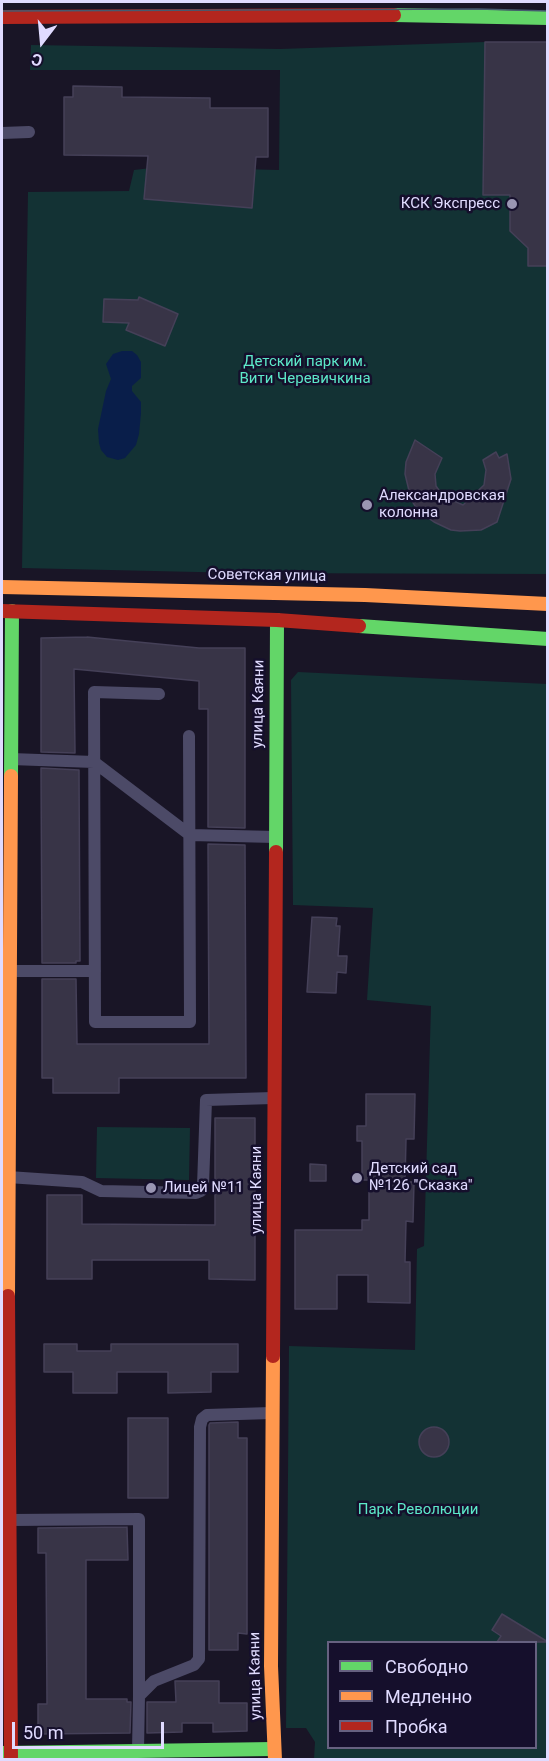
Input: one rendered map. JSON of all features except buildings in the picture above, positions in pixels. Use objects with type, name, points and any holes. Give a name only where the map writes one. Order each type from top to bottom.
[{"type":"street","points":[[2,17],[397,15],[548,18]]},
{"type":"street","name":"Советская улица","points":[[2,587],[365,595],[531,621],[548,639]]},
{"type":"street","points":[[2,600],[7,611],[11,759],[4,1176],[9,1520],[5,1536],[8,1755],[138,1750],[274,1754]]},
{"type":"street","name":"Советская улица","points":[[7,611],[277,620],[531,621],[548,604]]},
{"type":"street","name":"улица Каяни","points":[[274,1754],[271,1666],[277,620]]},
{"type":"lane","points":[[140,2],[140,16]]},
{"type":"lane","points":[[2,133],[28,132]]},
{"type":"lane","points":[[159,694],[94,692],[95,1022],[190,1022],[189,736]]},
{"type":"lane","points":[[11,759],[94,762],[190,835],[275,837]]},
{"type":"lane","points":[[9,971],[95,971]]},
{"type":"lane","points":[[4,1176],[82,1182],[101,1191],[196,1193],[201,1191],[203,1186],[206,1100],[274,1098]]},
{"type":"lane","points":[[140,1696],[154,1681],[194,1665],[199,1659],[200,1427],[202,1419],[207,1415],[273,1413]]},
{"type":"lane","points":[[9,1520],[139,1519],[138,1750]]},
{"type":"green space","name":"Детский парк им. Вити Черевичкина","points":[[547,42],[547,574],[241,573],[22,568],[28,192],[129,191],[134,170],[160,167],[279,170],[280,70],[30,70],[31,45],[280,49]]},
{"type":"green space","name":"Парк Революции","points":[[298,672],[547,684],[547,1759],[314,1759],[315,1742],[306,1728],[286,1728],[289,1346],[415,1350],[417,1249],[424,1246],[431,1006],[367,1000],[373,908],[293,905],[291,680]]},
{"type":"green space","points":[[97,1127],[190,1128],[189,1180],[96,1178]]},
{"type":"water","points":[[132,351],[141,362],[141,378],[132,386],[132,391],[141,402],[141,413],[136,445],[125,458],[118,460],[107,457],[101,450],[98,429],[106,391],[111,379],[106,364],[113,354]]},
{"type":"tram line","points":[[2,11],[478,9],[548,11]]},
{"type":"traffic: fast","points":[[394,15],[548,18]]},
{"type":"traffic: fast","points":[[11,776],[12,611]]},
{"type":"traffic: fast","points":[[276,852],[277,620]]},
{"type":"traffic: fast","points":[[359,626],[548,639]]},
{"type":"traffic: fast","points":[[2,1753],[273,1749]]},
{"type":"traffic: slow","points":[[2,587],[365,595],[548,604]]},
{"type":"traffic: slow","points":[[8,1296],[11,776]]},
{"type":"traffic: slow","points":[[273,1356],[271,1666],[275,1760]]},
{"type":"traffic: jam","points":[[2,17],[394,15]]},
{"type":"traffic: jam","points":[[2,611],[277,620],[359,626]]},
{"type":"traffic: jam","points":[[273,1356],[276,852]]},
{"type":"traffic: jam","points":[[8,1296],[11,1760]]},
{"type":"place","name":"КСК Экспресс","points":[[512,204]]},
{"type":"place","name":"Александровская колонна","points":[[367,505]]},
{"type":"place","name":"Детский сад №126 \"Сказка\"","points":[[357,1178]]},
{"type":"place","name":"Лицей №11","points":[[151,1188]]}]
